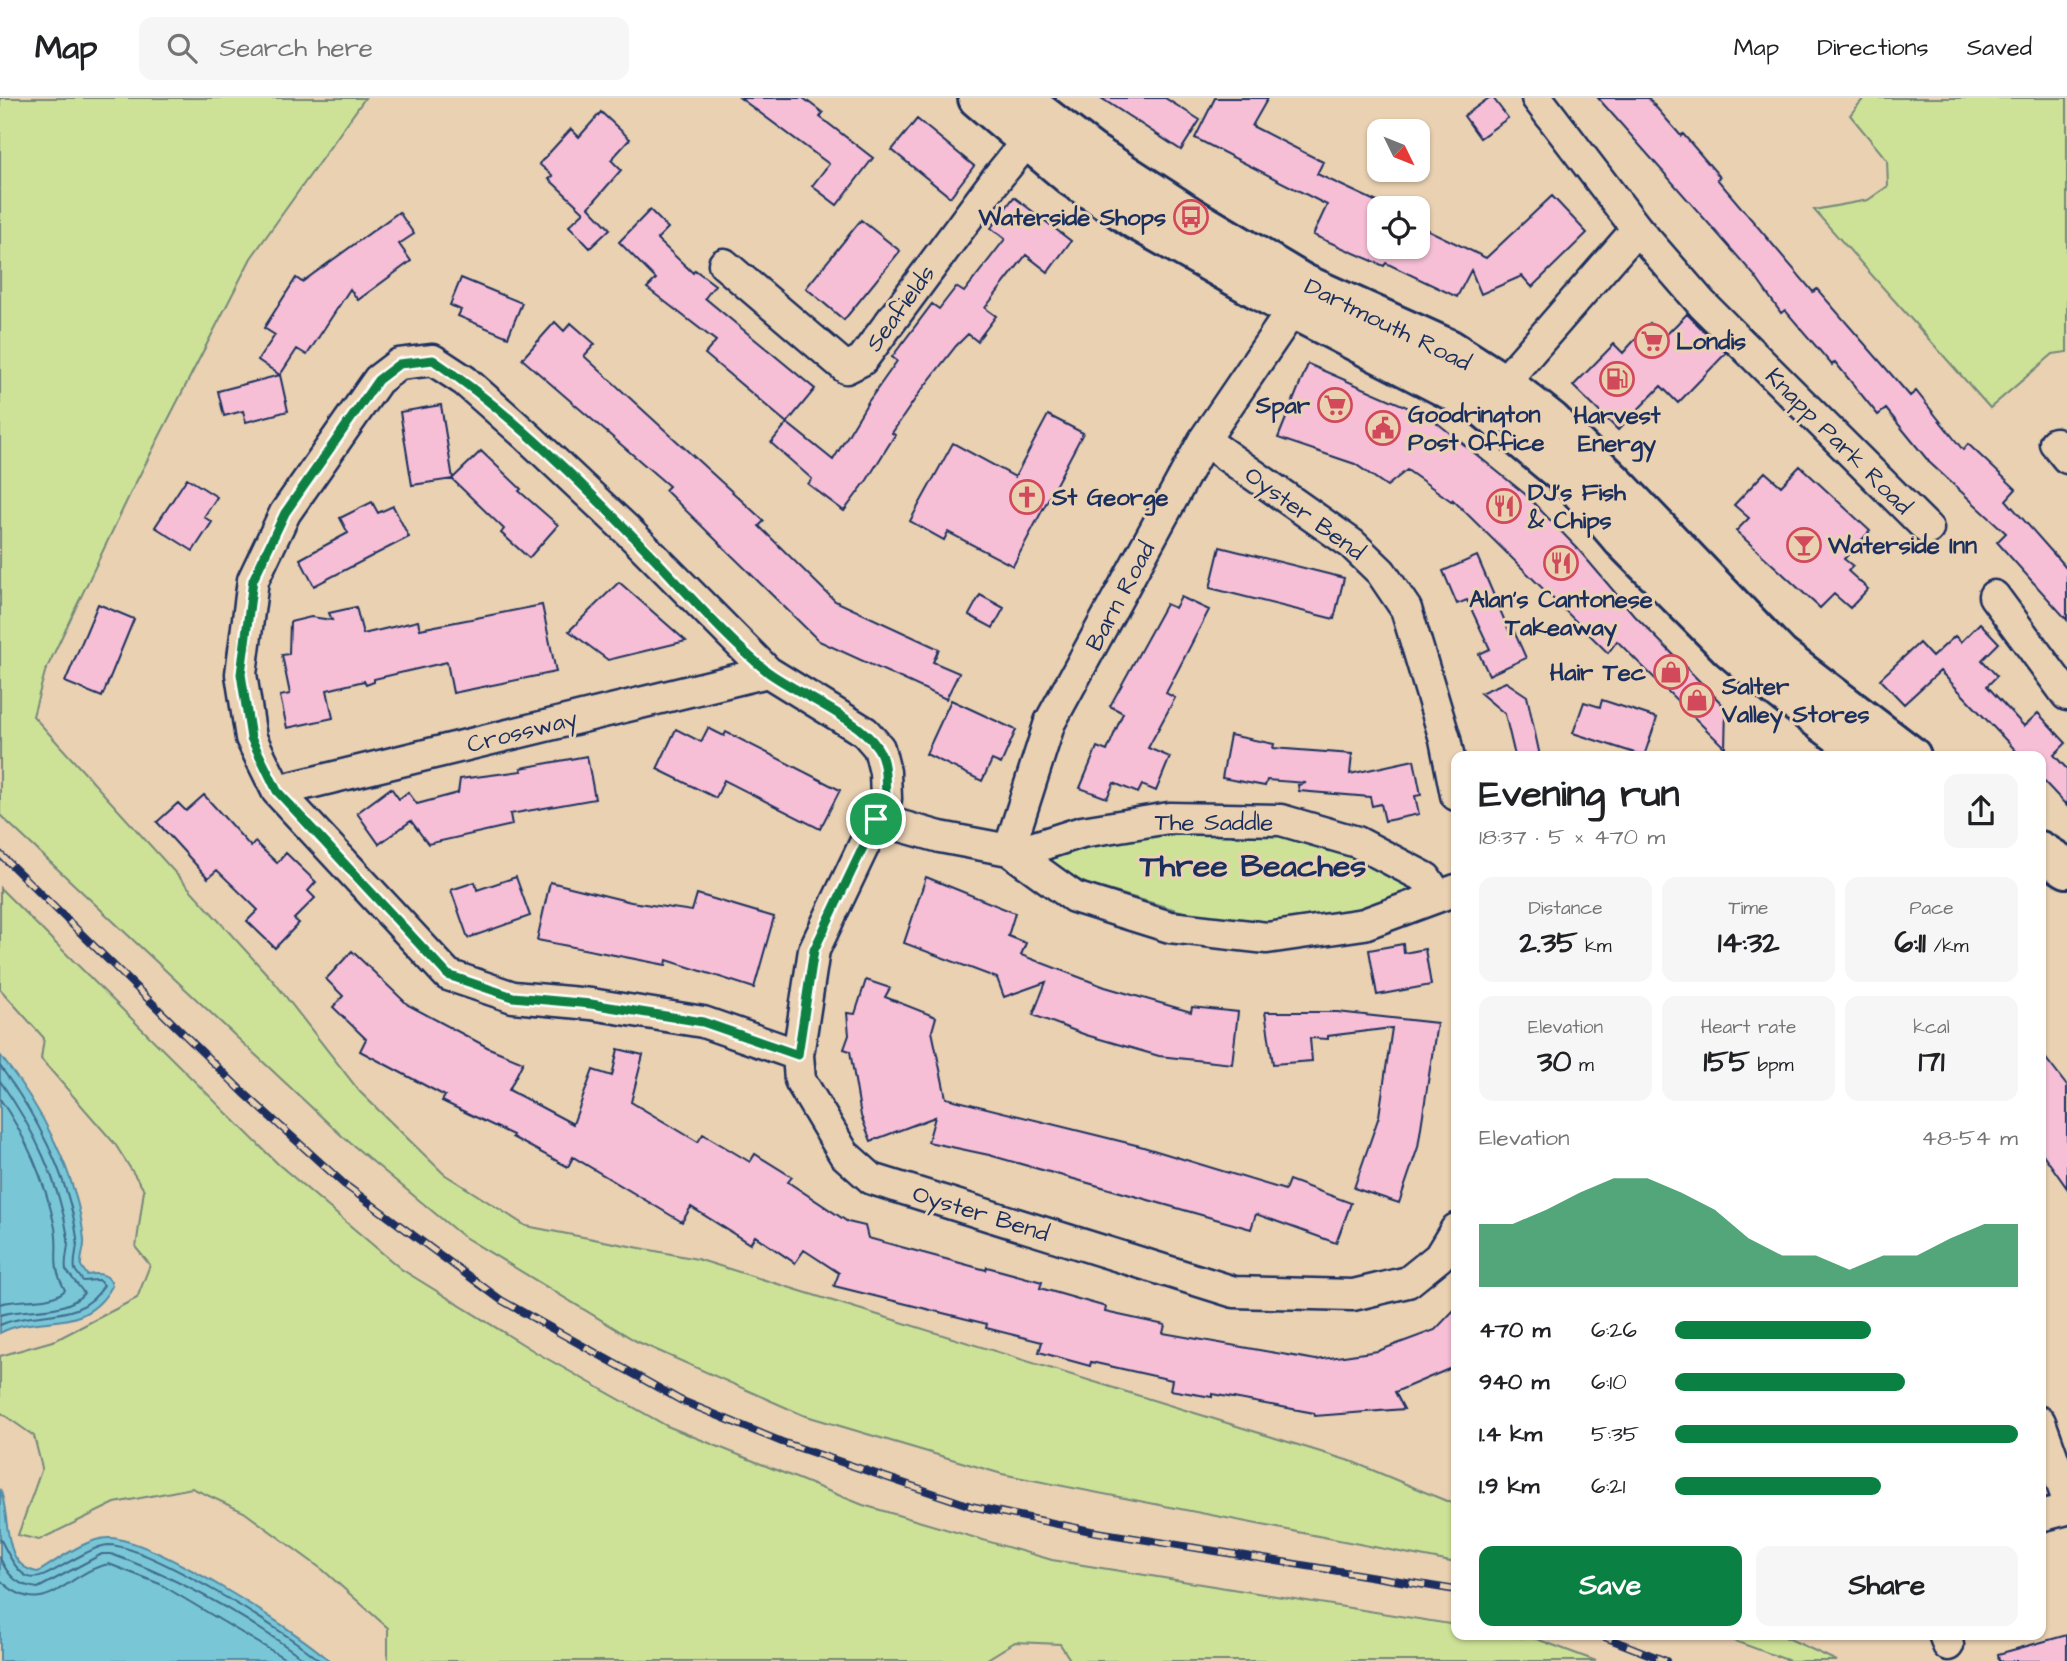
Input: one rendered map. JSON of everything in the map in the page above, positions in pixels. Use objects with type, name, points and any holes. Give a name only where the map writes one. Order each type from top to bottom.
[{"type":"main road","name":"Dartmouth Road","points":[[978,98],[1031,118],[1092,153],[1191,217],[1297,296],[1449,349],[1573,482],[1622,539],[1730,648],[1776,687],[1888,751]]},
{"type":"main road","points":[[2046,855],[2067,868]]},
{"type":"street","name":"Knapp Park Road","points":[[1537,98],[1637,229],[1702,304],[1928,529]]},
{"type":"street","name":"Seafields","points":[[724,264],[846,368],[862,360],[1031,118]]},
{"type":"street","points":[[1493,395],[1637,229]]},
{"type":"street","name":"Barn Road","points":[[1012,851],[1050,722],[1204,440],[1297,296]]},
{"type":"street","name":"Oyster Bend","points":[[798,1055],[703,1022],[591,1004],[513,997],[448,975],[277,791],[251,738],[241,674],[253,580],[285,513],[378,380],[399,364],[433,360],[465,381],[628,531],[768,672],[865,732],[879,748],[885,772],[886,799],[814,950],[798,1055],[800,1080],[844,1154],[872,1179],[1234,1292],[1353,1296],[1408,1282],[1439,1257],[1451,1237]]},
{"type":"street","name":"Oyster Bend","points":[[1204,440],[1352,544],[1381,572],[1406,609],[1445,739],[1451,770]]},
{"type":"street","points":[[1994,596],[2067,695]]},
{"type":"street","name":"Crossway","points":[[277,791],[768,672]]},
{"type":"street","name":"The Saddle","points":[[1012,851],[1082,832],[1169,818],[1281,820],[1356,842],[1426,878],[1447,893]]},
{"type":"street","name":"The Saddle","points":[[876,819],[940,837],[1012,851],[1074,897],[1170,927],[1267,938],[1364,924],[1447,893]]},
{"type":"street","points":[[2046,1439],[2067,1498]]},
{"type":"street","points":[[2046,1514],[2067,1509]]},
{"type":"green space","points":[[0,98],[365,98],[251,258],[131,492],[45,672],[33,716],[275,983],[360,1092],[444,1174],[526,1226],[697,1259],[1353,1462],[1451,1503],[1451,1562],[1002,1474],[803,1415],[636,1341],[461,1235],[342,1136],[0,815]]},
{"type":"green space","points":[[1864,98],[2067,98],[2067,352],[2053,354],[1990,408],[1814,210],[1868,200],[1888,186],[1887,160],[1850,115]]},
{"type":"green space","points":[[1156,827],[1270,832],[1361,856],[1413,887],[1409,894],[1347,915],[1232,926],[1087,884],[1041,860],[1041,856]]},
{"type":"green space","points":[[0,888],[278,1164],[401,1269],[537,1353],[667,1426],[863,1505],[1052,1560],[1451,1624],[1451,1640],[1539,1640],[1596,1661],[1071,1661],[1060,1644],[1015,1642],[984,1661],[388,1661],[388,1628],[323,1570],[244,1512],[192,1488],[115,1503],[39,1540],[18,1535],[42,1468],[34,1436],[0,1412],[0,1356],[56,1340],[137,1298],[150,1265],[136,1248],[144,1190],[115,1144],[41,1059],[44,1038],[0,989]]},
{"type":"green space","points":[[1732,1640],[1792,1640],[1837,1661],[1790,1661]]},
{"type":"water","points":[[0,1055],[43,1118],[65,1166],[80,1215],[84,1243],[81,1266],[87,1275],[106,1276],[112,1286],[101,1302],[74,1318],[14,1327],[0,1333]]},
{"type":"water","points":[[0,1489],[12,1550],[26,1568],[38,1572],[92,1541],[110,1538],[131,1543],[190,1569],[224,1588],[330,1661],[0,1661]]},
{"type":"building","points":[[740,98],[803,98],[823,113],[820,117],[873,158],[837,205],[812,186],[829,164]]},
{"type":"building","points":[[1101,98],[1165,98],[1200,120],[1181,150]]},
{"type":"building","points":[[1215,98],[1268,98],[1252,126],[1323,162],[1317,174],[1367,197],[1367,259],[1313,235],[1327,205],[1195,138]]},
{"type":"building","points":[[1489,98],[1493,98],[1508,118],[1480,138],[1464,116]]},
{"type":"building","points":[[1598,98],[1648,98],[1720,177],[1717,179],[1813,292],[1817,289],[1910,396],[1916,391],[1963,450],[1968,444],[2016,489],[2006,500],[2067,569],[2067,620],[1997,542],[2006,533],[1930,463],[1886,409],[1878,415],[1835,362],[1832,365],[1785,310],[1781,313],[1754,275]]},
{"type":"building","points":[[601,112],[630,139],[611,160],[621,170],[589,207],[610,229],[590,248],[569,226],[584,212],[549,179],[553,176],[539,164],[571,129],[579,137]]},
{"type":"building","points":[[917,119],[974,166],[950,197],[892,150]]},
{"type":"building","points":[[1552,196],[1587,233],[1532,287],[1522,276],[1481,294],[1471,270],[1457,297],[1386,263],[1384,266],[1368,259],[1430,259],[1430,231],[1486,258]]},
{"type":"building","points":[[1014,197],[1071,241],[1048,272],[1026,255],[985,308],[996,316],[977,341],[968,334],[956,346],[920,392],[892,433],[895,435],[867,480],[844,511],[808,484],[812,479],[771,443],[787,423],[833,460],[897,361],[892,357],[932,304],[939,309],[956,287],[964,292],[1005,239],[991,228]]},
{"type":"building","points":[[650,210],[668,228],[657,239],[693,273],[695,270],[715,285],[705,298],[815,389],[787,423],[705,354],[716,341],[647,288],[656,279],[619,242]]},
{"type":"building","points":[[399,212],[414,234],[399,244],[411,261],[358,300],[350,289],[307,355],[297,349],[280,375],[258,360],[275,335],[264,328],[296,278],[302,282]]},
{"type":"building","points":[[861,220],[900,251],[844,320],[806,288]]},
{"type":"building","points":[[461,278],[522,303],[508,337],[458,316],[461,310],[450,305]]},
{"type":"building","points":[[1687,314],[1726,353],[1678,403],[1661,386],[1618,430],[1573,386],[1614,344],[1623,353],[1650,323],[1664,337]]},
{"type":"building","points":[[555,322],[564,331],[571,323],[595,344],[584,356],[764,521],[759,526],[835,601],[939,649],[933,662],[959,673],[946,699],[819,641],[665,490],[669,486],[522,359]]},
{"type":"building","points":[[1308,364],[1430,417],[1525,494],[1578,549],[1634,615],[1726,708],[1725,748],[1617,641],[1608,653],[1452,499],[1454,503],[1407,470],[1387,486],[1355,464],[1278,438]]},
{"type":"building","points":[[280,375],[288,411],[246,422],[243,411],[224,416],[218,391]]},
{"type":"building","points":[[441,405],[453,479],[412,485],[400,412]]},
{"type":"building","points":[[1048,415],[1083,433],[1013,566],[948,532],[944,540],[910,521],[953,443],[1015,477]]},
{"type":"building","points":[[481,451],[521,489],[519,491],[558,525],[529,558],[501,533],[504,529],[452,479]]},
{"type":"building","name":"Waterside Inn","points":[[1800,466],[1870,531],[1844,559],[1853,566],[1848,571],[1868,589],[1850,608],[1834,594],[1820,608],[1736,531],[1749,518],[1734,505],[1765,472],[1781,486]]},
{"type":"building","points":[[187,478],[217,497],[204,517],[212,522],[193,551],[155,527]]},
{"type":"building","points":[[372,502],[378,513],[393,506],[409,537],[314,586],[300,559],[348,533],[340,518]]},
{"type":"building","points":[[1220,547],[1344,578],[1334,619],[1210,588]]},
{"type":"building","points":[[1477,556],[1509,631],[1513,629],[1526,658],[1489,675],[1479,654],[1490,649],[1467,600],[1457,604],[1443,571]]},
{"type":"building","points":[[619,582],[686,641],[608,660],[569,631]]},
{"type":"building","points":[[980,595],[1004,608],[993,628],[969,615]]},
{"type":"building","points":[[1181,597],[1209,610],[1166,693],[1175,698],[1148,748],[1170,757],[1156,791],[1142,785],[1138,793],[1114,783],[1107,798],[1080,788],[1097,747],[1107,751],[1123,713],[1110,706],[1166,604],[1175,608]]},
{"type":"building","points":[[98,604],[134,619],[102,697],[65,682]]},
{"type":"building","points":[[542,605],[556,672],[453,693],[447,662],[374,679],[374,682],[366,685],[364,681],[327,690],[333,718],[287,728],[280,696],[290,694],[282,655],[289,654],[290,622],[311,617],[332,620],[329,613],[356,607],[363,634],[418,621],[420,629]]},
{"type":"building","points":[[1980,623],[1999,643],[1982,660],[1997,676],[1987,686],[2024,726],[2038,713],[2066,743],[2054,755],[2067,769],[2067,806],[2046,783],[2046,751],[2016,751],[1940,671],[1904,704],[1880,679],[1919,643],[1932,657],[1955,636],[1961,642]]},
{"type":"building","points":[[1506,682],[1527,696],[1539,751],[1514,751],[1505,714],[1480,693]]},
{"type":"building","points":[[951,700],[1016,730],[1001,764],[992,760],[982,781],[926,754]]},
{"type":"building","points":[[1602,700],[1657,718],[1646,751],[1629,751],[1573,733],[1584,702],[1600,707]]},
{"type":"building","points":[[708,728],[724,736],[726,732],[840,790],[820,829],[724,780],[716,798],[657,769],[676,729],[701,742]]},
{"type":"building","points":[[1230,735],[1274,744],[1273,748],[1352,754],[1350,774],[1414,760],[1421,795],[1415,796],[1419,814],[1385,821],[1381,804],[1372,806],[1370,797],[1299,791],[1298,785],[1306,783],[1267,780],[1265,786],[1222,778]]},
{"type":"building","points":[[587,756],[595,799],[510,814],[512,825],[428,844],[411,821],[379,844],[357,813],[391,788],[399,799],[408,792],[417,804],[458,793],[460,779],[522,771],[521,768]]},
{"type":"building","points":[[204,795],[251,847],[255,842],[277,863],[286,853],[316,882],[308,891],[315,898],[294,919],[299,923],[275,948],[247,921],[258,910],[217,870],[208,878],[157,822],[178,803],[186,811]]},
{"type":"building","points":[[516,877],[530,916],[468,938],[451,890],[475,882],[477,890]]},
{"type":"building","points":[[926,877],[1015,913],[1008,936],[1026,943],[1021,955],[1105,987],[1191,1012],[1192,1007],[1238,1012],[1232,1064],[1159,1056],[1086,1035],[1033,1015],[1046,982],[1004,997],[997,978],[904,943]]},
{"type":"building","points":[[550,882],[631,902],[692,911],[697,894],[774,917],[754,988],[667,960],[666,965],[537,940]]},
{"type":"building","points":[[1403,944],[1404,953],[1425,949],[1431,985],[1377,995],[1369,950]]},
{"type":"building","points":[[352,951],[408,1005],[489,1048],[523,1062],[509,1090],[573,1124],[593,1070],[612,1076],[618,1049],[643,1055],[631,1102],[698,1142],[703,1134],[750,1162],[755,1154],[792,1177],[788,1182],[848,1222],[865,1226],[868,1238],[1042,1282],[1040,1288],[1106,1307],[1105,1312],[1165,1325],[1163,1333],[1316,1360],[1378,1351],[1435,1330],[1451,1313],[1451,1368],[1395,1392],[1404,1409],[1315,1416],[1314,1413],[1212,1394],[1212,1397],[1170,1390],[1172,1380],[1091,1362],[1090,1366],[1039,1352],[1042,1342],[986,1328],[987,1324],[834,1286],[839,1273],[804,1250],[795,1263],[755,1236],[750,1244],[691,1207],[682,1222],[573,1157],[568,1167],[512,1137],[513,1135],[442,1101],[445,1096],[360,1051],[366,1039],[333,1007],[343,996],[326,979]]},
{"type":"building","points":[[866,980],[890,988],[885,997],[936,1017],[932,1031],[946,1098],[1140,1146],[1285,1190],[1289,1180],[1351,1203],[1336,1243],[1256,1214],[1251,1229],[989,1155],[928,1142],[935,1117],[871,1141],[861,1116],[850,1051],[844,1049],[849,1035],[847,1013],[855,1014]]},
{"type":"building","points":[[1265,1012],[1337,1012],[1437,1023],[1418,1147],[1399,1203],[1354,1188],[1379,1116],[1392,1028],[1328,1036],[1328,1039],[1310,1038],[1312,1061],[1273,1064]]},
{"type":"building","points":[[2046,1059],[2067,1086],[2067,1188],[2046,1158]]},
{"type":"building","points":[[2067,1635],[2067,1661],[1999,1661],[1998,1654]]},
{"type":"railway","points":[[0,854],[244,1093],[344,1184],[501,1300],[680,1400],[782,1442],[971,1506],[1091,1531],[1451,1589]]},
{"type":"railway","points":[[1612,1640],[1666,1661]]},
{"type":"place","name":"Waterside Shops","points":[[1191,217]]},
{"type":"place","name":"Londis","points":[[1652,341]]},
{"type":"place","name":"Harvest Energy","points":[[1617,379]]},
{"type":"place","name":"Spar","points":[[1335,405]]},
{"type":"place","name":"Goodrington Post Office","points":[[1383,428]]},
{"type":"place","name":"St George","points":[[1027,497]]},
{"type":"place","name":"DJ's Fish & Chips","points":[[1504,506]]},
{"type":"place","name":"Waterside Inn","points":[[1804,545]]},
{"type":"place","name":"Alan's Cantonese Takeaway","points":[[1561,563]]},
{"type":"place","name":"Hair Tec","points":[[1671,672]]},
{"type":"place","name":"Salter Valley Stores","points":[[1697,700]]},
{"type":"district","name":"Three Beaches","points":[[1253,865]]},
{"type":"route","points":[[433,360],[465,381],[527,436],[628,531],[768,672],[865,732],[879,748],[885,772],[886,799],[876,819],[814,950],[798,1055],[703,1022],[591,1004],[513,997],[448,975],[277,791],[263,764],[251,738],[241,674],[253,580],[285,513],[378,380],[399,364],[433,360]]}]
